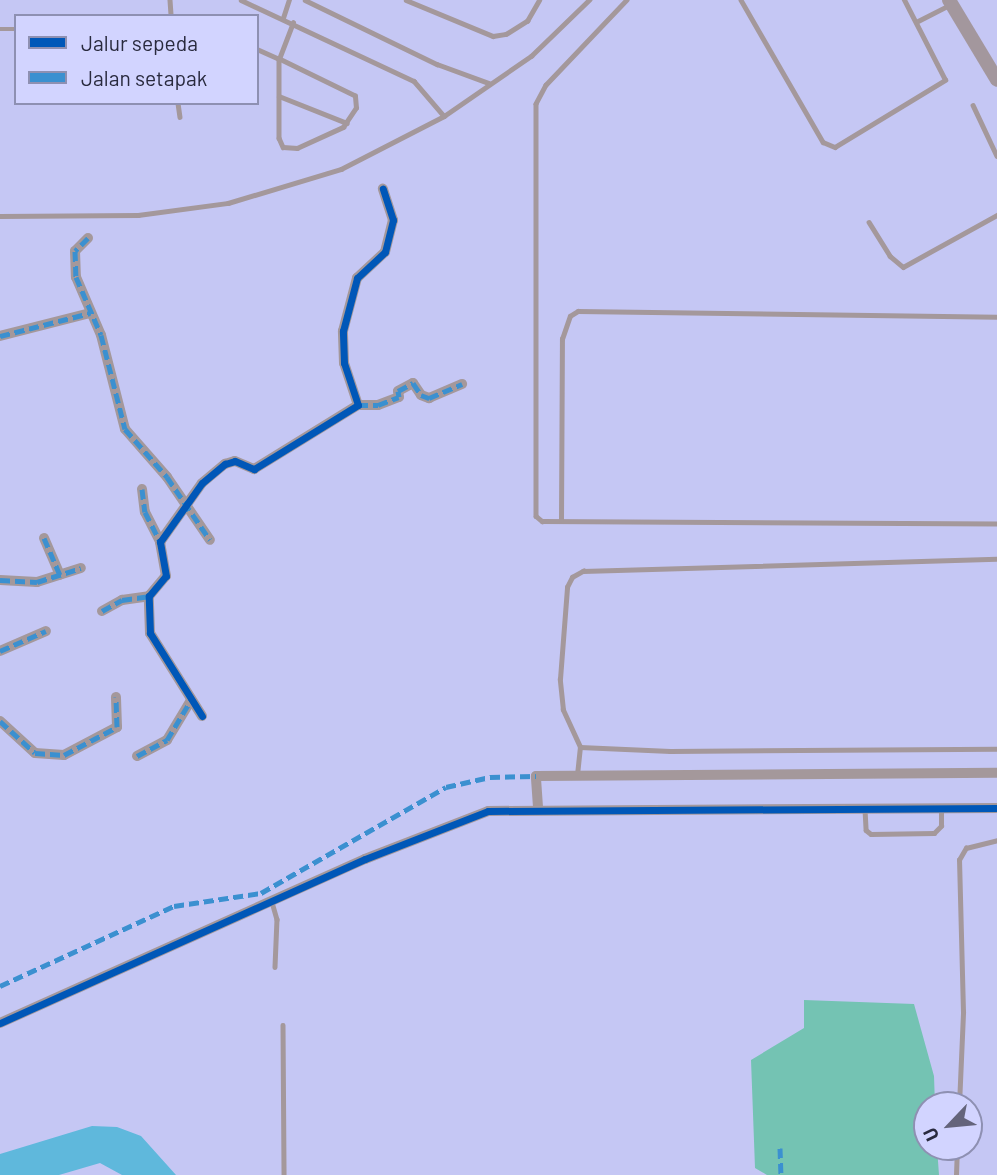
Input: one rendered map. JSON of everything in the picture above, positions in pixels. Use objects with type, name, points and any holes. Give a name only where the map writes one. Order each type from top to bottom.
[{"type":"main road","points":[[950,2],[997,80]]},
{"type":"street","points":[[358,405],[344,363],[343,331],[357,278],[385,252],[393,220],[383,189]]},
{"type":"street","points":[[88,238],[75,251],[79,290],[101,335],[128,436],[144,447],[210,540]]},
{"type":"street","points":[[0,336],[90,313]]},
{"type":"street","points":[[160,542],[186,505],[225,464],[235,461],[254,469],[358,405],[378,405],[399,397],[398,391],[413,383],[421,395],[429,398],[462,384]]},
{"type":"street","points":[[102,611],[122,600],[149,596],[166,576],[160,542],[151,526],[142,489]]},
{"type":"street","points":[[151,526],[166,530]]},
{"type":"street","points":[[44,538],[60,575]]},
{"type":"street","points":[[0,580],[37,582],[81,568]]},
{"type":"street","points":[[149,596],[150,633],[202,716]]},
{"type":"street","points":[[0,651],[46,631]]},
{"type":"street","points":[[0,720],[35,753],[64,755],[117,727],[116,697]]},
{"type":"street","points":[[137,756],[167,740],[191,700]]},
{"type":"street","points":[[538,807],[536,776],[997,773]]},
{"type":"street","points":[[0,1023],[471,815],[538,807],[997,808]]},
{"type":"lane","points":[[242,0],[414,81],[444,117]]},
{"type":"lane","points":[[283,18],[289,0]]},
{"type":"lane","points":[[304,0],[436,64],[490,83]]},
{"type":"lane","points":[[406,0],[493,36],[527,22],[539,0]]},
{"type":"lane","points":[[0,216],[138,215],[228,203],[341,169],[444,117],[531,56],[589,0]]},
{"type":"lane","points":[[627,0],[547,85],[536,103],[535,511],[542,521],[997,523]]},
{"type":"lane","points":[[741,0],[823,142],[835,147],[943,84],[944,74],[918,21],[904,0]]},
{"type":"lane","points":[[918,21],[950,2]]},
{"type":"lane","points":[[259,50],[279,59],[351,92],[356,107],[348,123],[296,148],[283,147],[279,59],[293,23]]},
{"type":"lane","points":[[279,96],[348,123]]},
{"type":"lane","points":[[178,105],[180,117]]},
{"type":"lane","points":[[973,105],[997,156]]},
{"type":"lane","points":[[869,222],[890,256],[903,267],[997,215]]},
{"type":"lane","points":[[561,520],[562,339],[570,316],[578,311],[997,317]]},
{"type":"lane","points":[[577,775],[580,747],[564,710],[560,679],[567,587],[572,577],[583,571],[997,559]]},
{"type":"lane","points":[[580,747],[670,751],[997,749]]},
{"type":"lane","points":[[865,808],[866,830],[871,834],[934,833],[941,826],[941,808]]},
{"type":"lane","points":[[960,1091],[963,1012],[959,860],[966,848],[997,840]]},
{"type":"lane","points":[[272,901],[277,919],[275,967]]},
{"type":"lane","points":[[283,1025],[284,1175]]},
{"type":"shaded area","points":[[0,0],[997,0],[997,1175],[0,1175]]},
{"type":"shaded area","points":[[92,1126],[117,1127],[141,1136],[176,1175],[122,1175],[100,1163],[59,1175],[0,1175],[0,1154]]},
{"type":"green space","points":[[804,1000],[914,1004],[934,1076],[935,1091],[913,1091],[913,1161],[938,1161],[939,1175],[767,1175],[755,1168],[751,1060],[804,1028]]},
{"type":"marked path","points":[[88,238],[75,251],[76,277],[101,335],[125,429],[167,477],[210,540]]},
{"type":"marked path","points":[[0,336],[90,313]]},
{"type":"marked path","points":[[358,405],[378,405],[399,397],[398,391],[413,383],[421,395],[429,398],[462,384]]},
{"type":"marked path","points":[[142,489],[145,512],[160,542]]},
{"type":"marked path","points":[[44,538],[60,575]]},
{"type":"marked path","points":[[0,580],[37,582],[81,568]]},
{"type":"marked path","points":[[102,611],[122,600],[149,596]]},
{"type":"marked path","points":[[0,651],[46,631]]},
{"type":"marked path","points":[[0,721],[35,753],[64,755],[117,727],[116,697]]},
{"type":"marked path","points":[[137,756],[167,740],[191,700]]},
{"type":"marked path","points":[[0,986],[174,906],[261,893],[446,787],[490,777],[536,776]]},
{"type":"marked path","points":[[780,1148],[781,1175]]},
{"type":"cycle path","points":[[202,716],[150,633],[149,596],[166,576],[160,542],[202,483],[225,464],[235,461],[254,469],[358,405],[344,363],[343,331],[357,278],[385,252],[393,220],[383,189]]},
{"type":"cycle path","points":[[0,1023],[365,859],[488,811],[997,808]]}]
